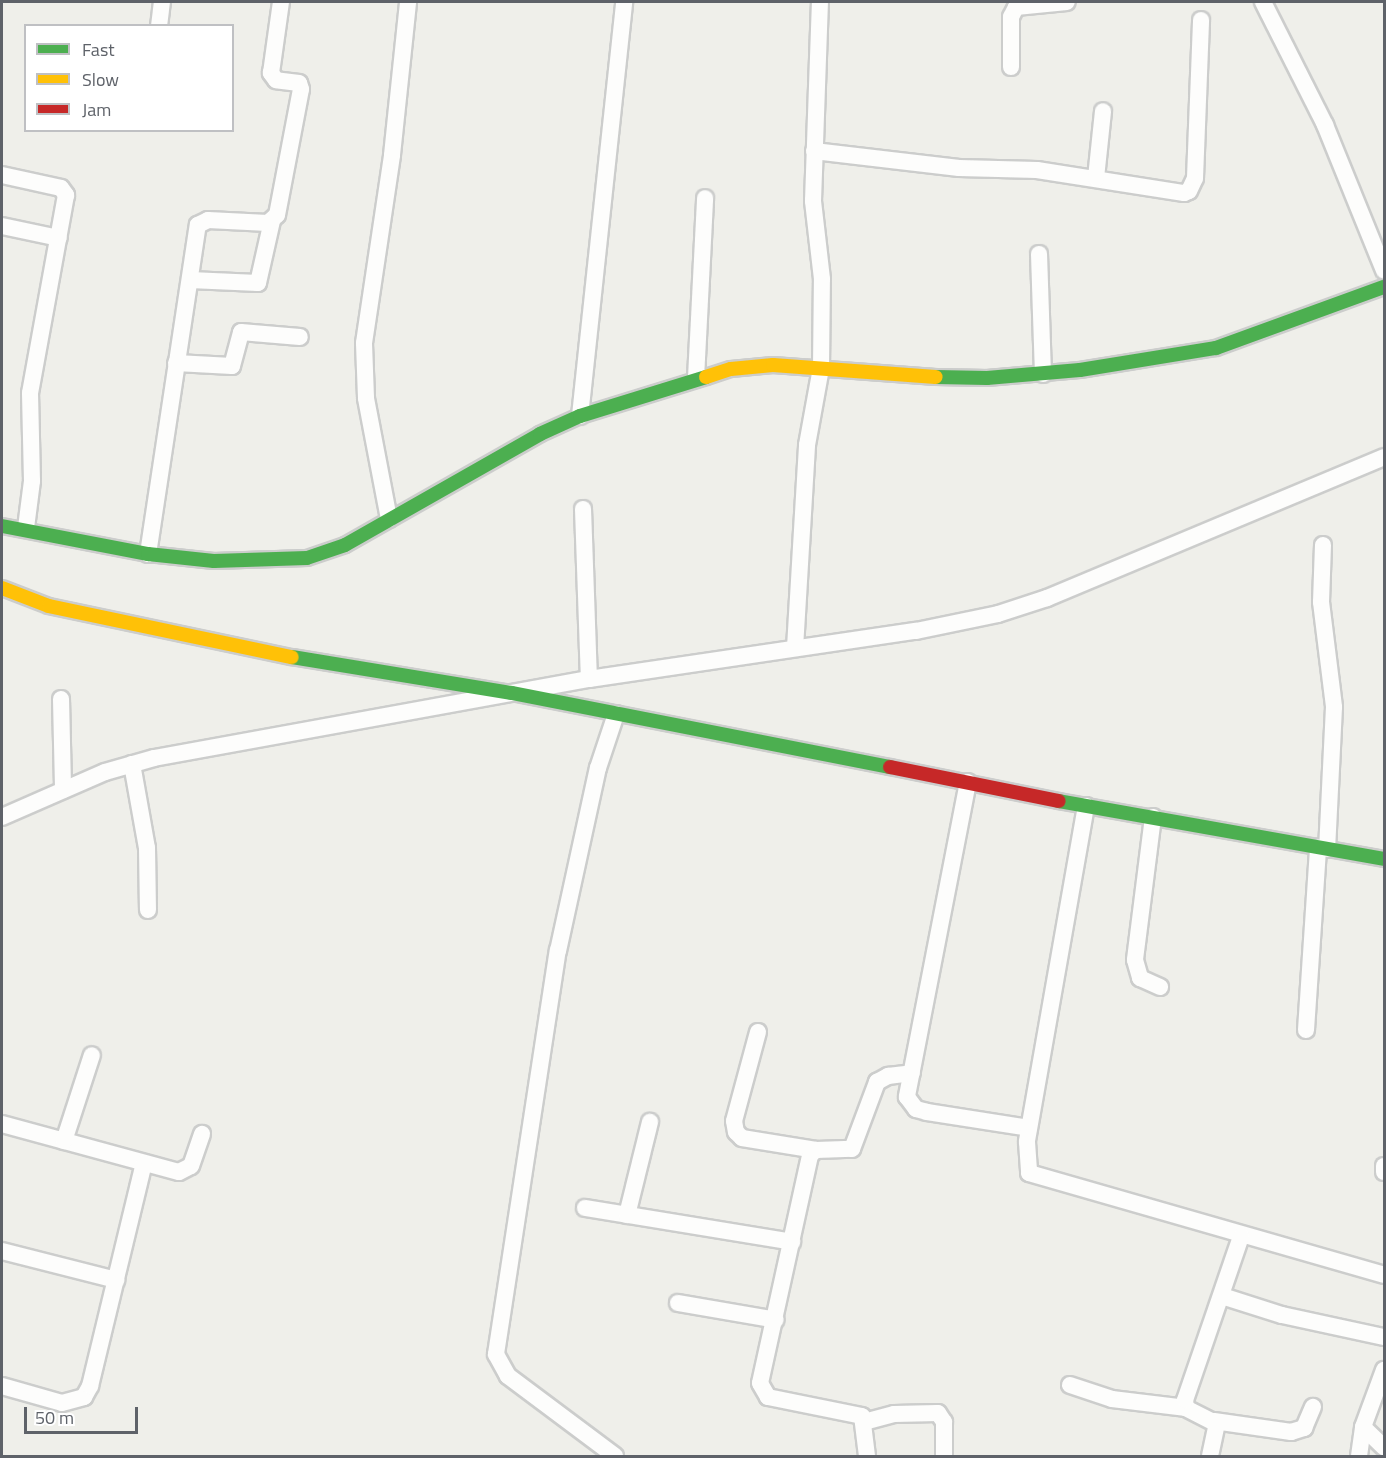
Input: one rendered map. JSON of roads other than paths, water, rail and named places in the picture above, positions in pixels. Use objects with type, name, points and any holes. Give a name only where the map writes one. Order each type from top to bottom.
[{"type":"street","points":[[159,24],[162,2]]},
{"type":"street","points":[[190,280],[258,283],[272,221],[277,215],[302,89],[299,83],[276,80],[272,73],[281,2]]},
{"type":"street","points":[[388,519],[366,398],[364,344],[392,155],[408,2]]},
{"type":"street","points":[[580,416],[624,2]]},
{"type":"street","points":[[795,648],[807,445],[820,368],[822,279],[814,219],[814,152],[820,2]]},
{"type":"street","points":[[1011,67],[1011,17],[1016,7],[1067,2]]},
{"type":"street","points":[[1263,2],[1325,125],[1384,270]]},
{"type":"street","points":[[814,152],[1096,178],[1184,193],[1193,185],[1201,20]]},
{"type":"street","points":[[1096,178],[1103,111]]},
{"type":"street","points":[[2,175],[64,190],[59,238],[30,393],[32,481],[26,528]]},
{"type":"street","points":[[696,378],[705,198]]},
{"type":"street","points":[[148,554],[176,363],[201,221],[272,221]]},
{"type":"street","points":[[2,226],[59,238]]},
{"type":"street","points":[[1039,254],[1043,374]]},
{"type":"street","points":[[2,526],[26,528],[148,554],[250,562],[307,558],[345,545],[501,454],[580,416],[696,378],[752,365],[820,368],[895,376],[987,378],[1043,374],[1216,348],[1384,287]]},
{"type":"street","points":[[176,363],[232,366],[241,332],[300,337]]},
{"type":"street","points":[[2,817],[63,790],[132,764],[589,679],[916,631],[1019,608],[1384,457]]},
{"type":"street","points":[[583,509],[589,679]]},
{"type":"street","points":[[1306,1030],[1334,708],[1321,602],[1323,545]]},
{"type":"street","points":[[2,588],[49,606],[241,649],[512,693],[1086,806],[1384,859]]},
{"type":"street","points":[[61,699],[63,790]]},
{"type":"street","points":[[615,1456],[508,1376],[496,1354],[558,951],[598,768],[616,714]]},
{"type":"street","points":[[132,764],[147,848],[148,910]]},
{"type":"street","points":[[968,782],[908,1097],[916,1109],[1029,1128]]},
{"type":"street","points":[[1086,806],[1029,1128],[1026,1167],[1034,1175],[1384,1275]]},
{"type":"street","points":[[1153,818],[1135,960],[1140,978],[1160,987]]},
{"type":"street","points":[[758,1032],[734,1120],[736,1132],[752,1140],[816,1150],[852,1149],[877,1082],[888,1076],[912,1073]]},
{"type":"street","points":[[64,1141],[92,1055]]},
{"type":"street","points":[[627,1215],[650,1122]]},
{"type":"street","points":[[2,1124],[184,1172],[191,1166],[202,1134]]},
{"type":"street","points":[[816,1150],[810,1155],[776,1320],[760,1383],[763,1392],[790,1402],[850,1411],[864,1422],[867,1456]]},
{"type":"street","points":[[2,1386],[62,1403],[84,1397],[90,1386],[144,1163]]},
{"type":"street","points":[[1384,1166],[1384,1172]]},
{"type":"street","points":[[585,1208],[792,1242]]},
{"type":"street","points":[[1186,1407],[1185,1400],[1242,1236]]},
{"type":"street","points":[[2,1251],[116,1280]]},
{"type":"street","points":[[1221,1296],[1282,1315],[1384,1337]]},
{"type":"street","points":[[678,1303],[776,1320]]},
{"type":"street","points":[[1359,1456],[1363,1427],[1384,1370]]},
{"type":"street","points":[[1070,1385],[1123,1401],[1186,1407],[1214,1420],[1291,1432],[1304,1428],[1313,1407]]},
{"type":"street","points":[[864,1422],[894,1414],[938,1413],[944,1422],[944,1456]]},
{"type":"street","points":[[1210,1456],[1217,1428],[1214,1420]]},
{"type":"street","points":[[1363,1427],[1384,1447]]}]
